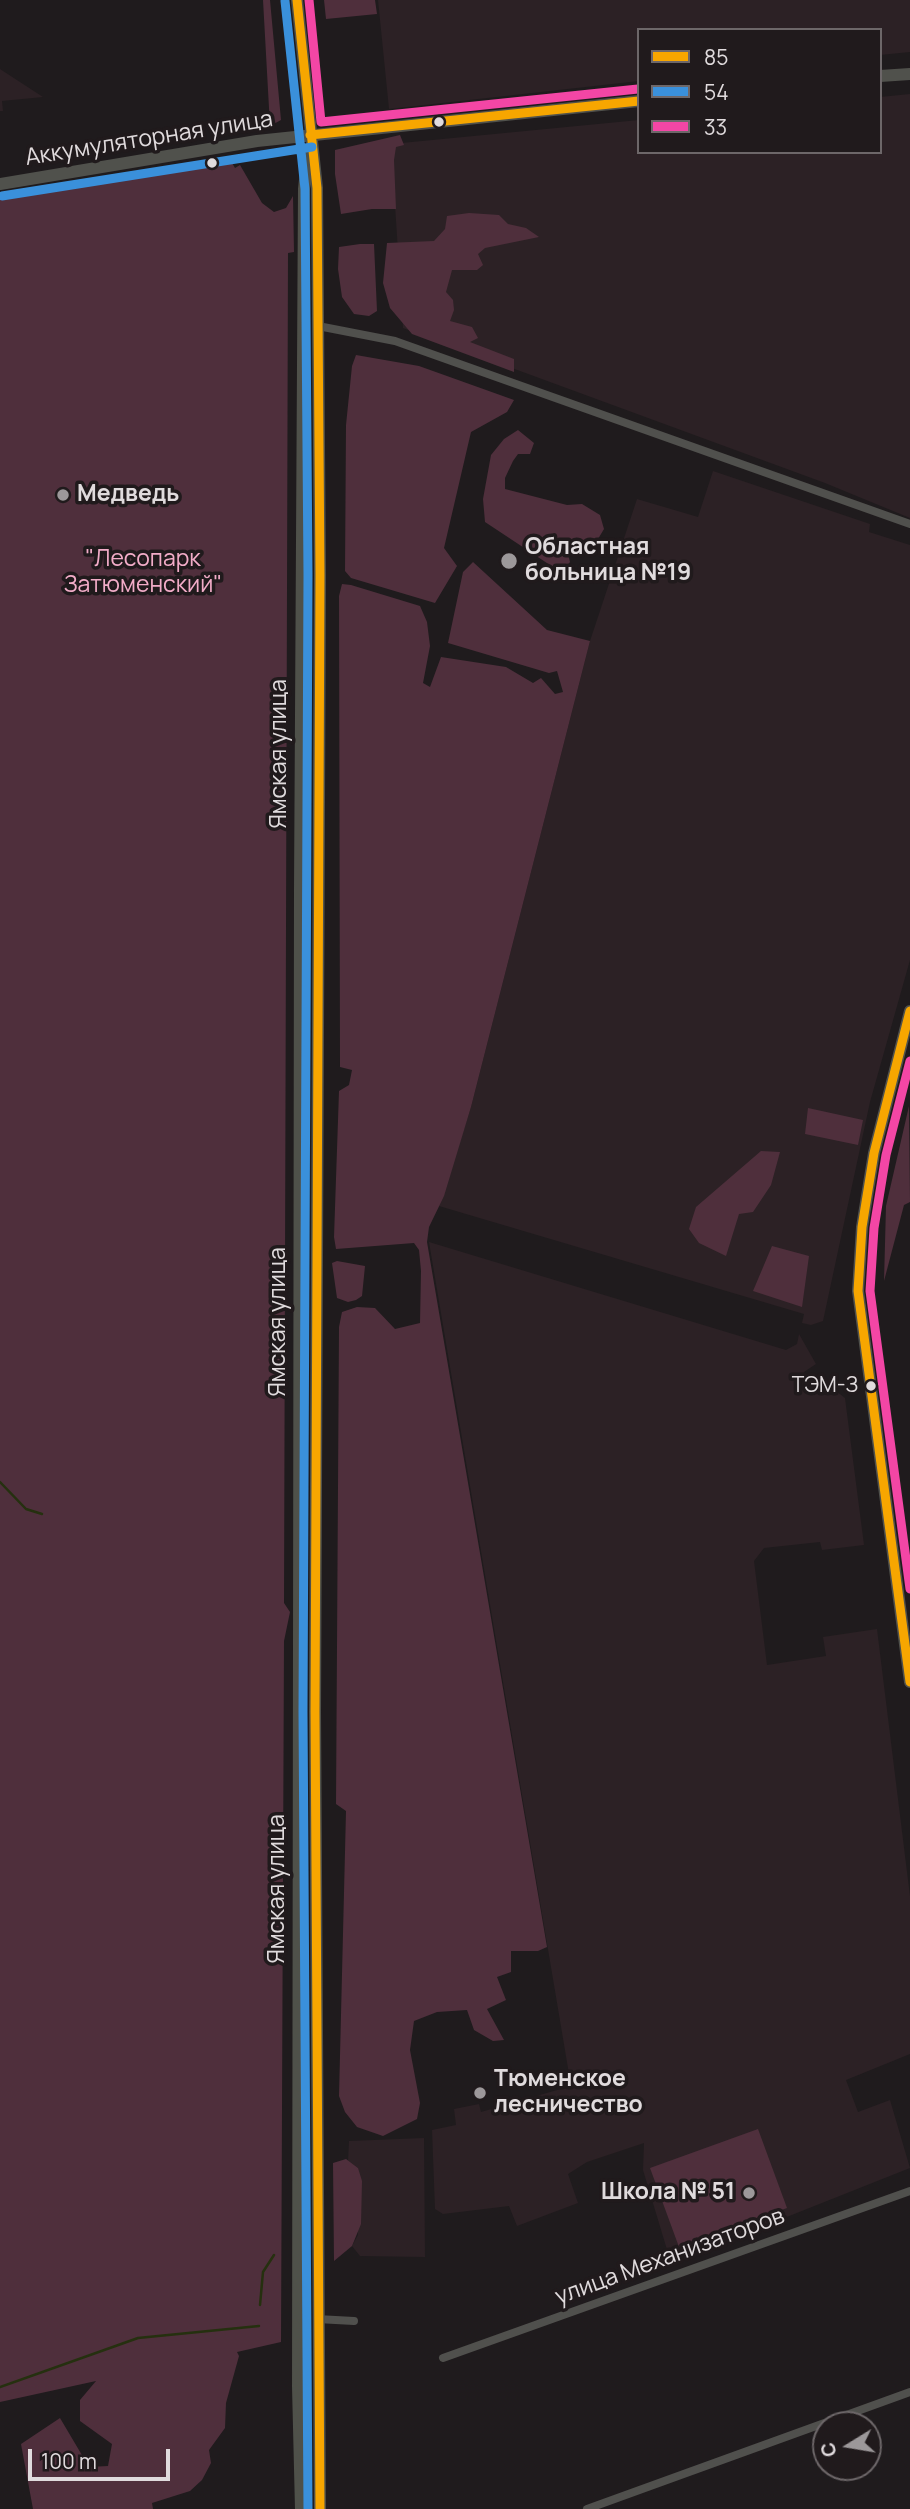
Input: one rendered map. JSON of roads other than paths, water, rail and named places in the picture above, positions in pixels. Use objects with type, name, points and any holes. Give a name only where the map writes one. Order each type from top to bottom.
[{"type":"main road","name":"Ямская улица","points":[[297,0],[317,188],[317,2319],[320,2509]]},
{"type":"main road","name":"Ямская улица","points":[[301,2509],[298,2386],[300,890],[304,189],[310,135]]},
{"type":"main road","points":[[300,890],[318,889]]},
{"type":"street","points":[[882,76],[910,74]]},
{"type":"street","name":"Аккумуляторная улица","points":[[0,184],[310,135],[637,101]]},
{"type":"street","points":[[318,326],[395,341],[910,524]]},
{"type":"street","points":[[910,1011],[874,1153],[862,1227],[858,1292],[910,1682]]},
{"type":"street","name":"улица Механизаторов","points":[[443,2358],[910,2191]]},
{"type":"street","points":[[317,2319],[354,2321]]},
{"type":"street","points":[[587,2509],[910,2392]]},
{"type":"waterway","points":[[0,1482],[26,1509],[42,1514]]},
{"type":"waterway","points":[[260,2305],[263,2272],[274,2255]]},
{"type":"waterway","points":[[0,2387],[138,2338],[259,2326]]},
{"type":"place","name":"Медведь","points":[[63,495]]},
{"type":"place","name":"Областная больница №19","points":[[509,561]]},
{"type":"place","name":"ТЭМ-З","points":[[871,1386]]},
{"type":"place","name":"Тюменское лесничество","points":[[480,2093]]},
{"type":"place","name":"Школа № 51","points":[[749,2193]]},
{"type":"park label","name":"\"Лесопарк Затюменский\"","points":[[143,573]]}]
